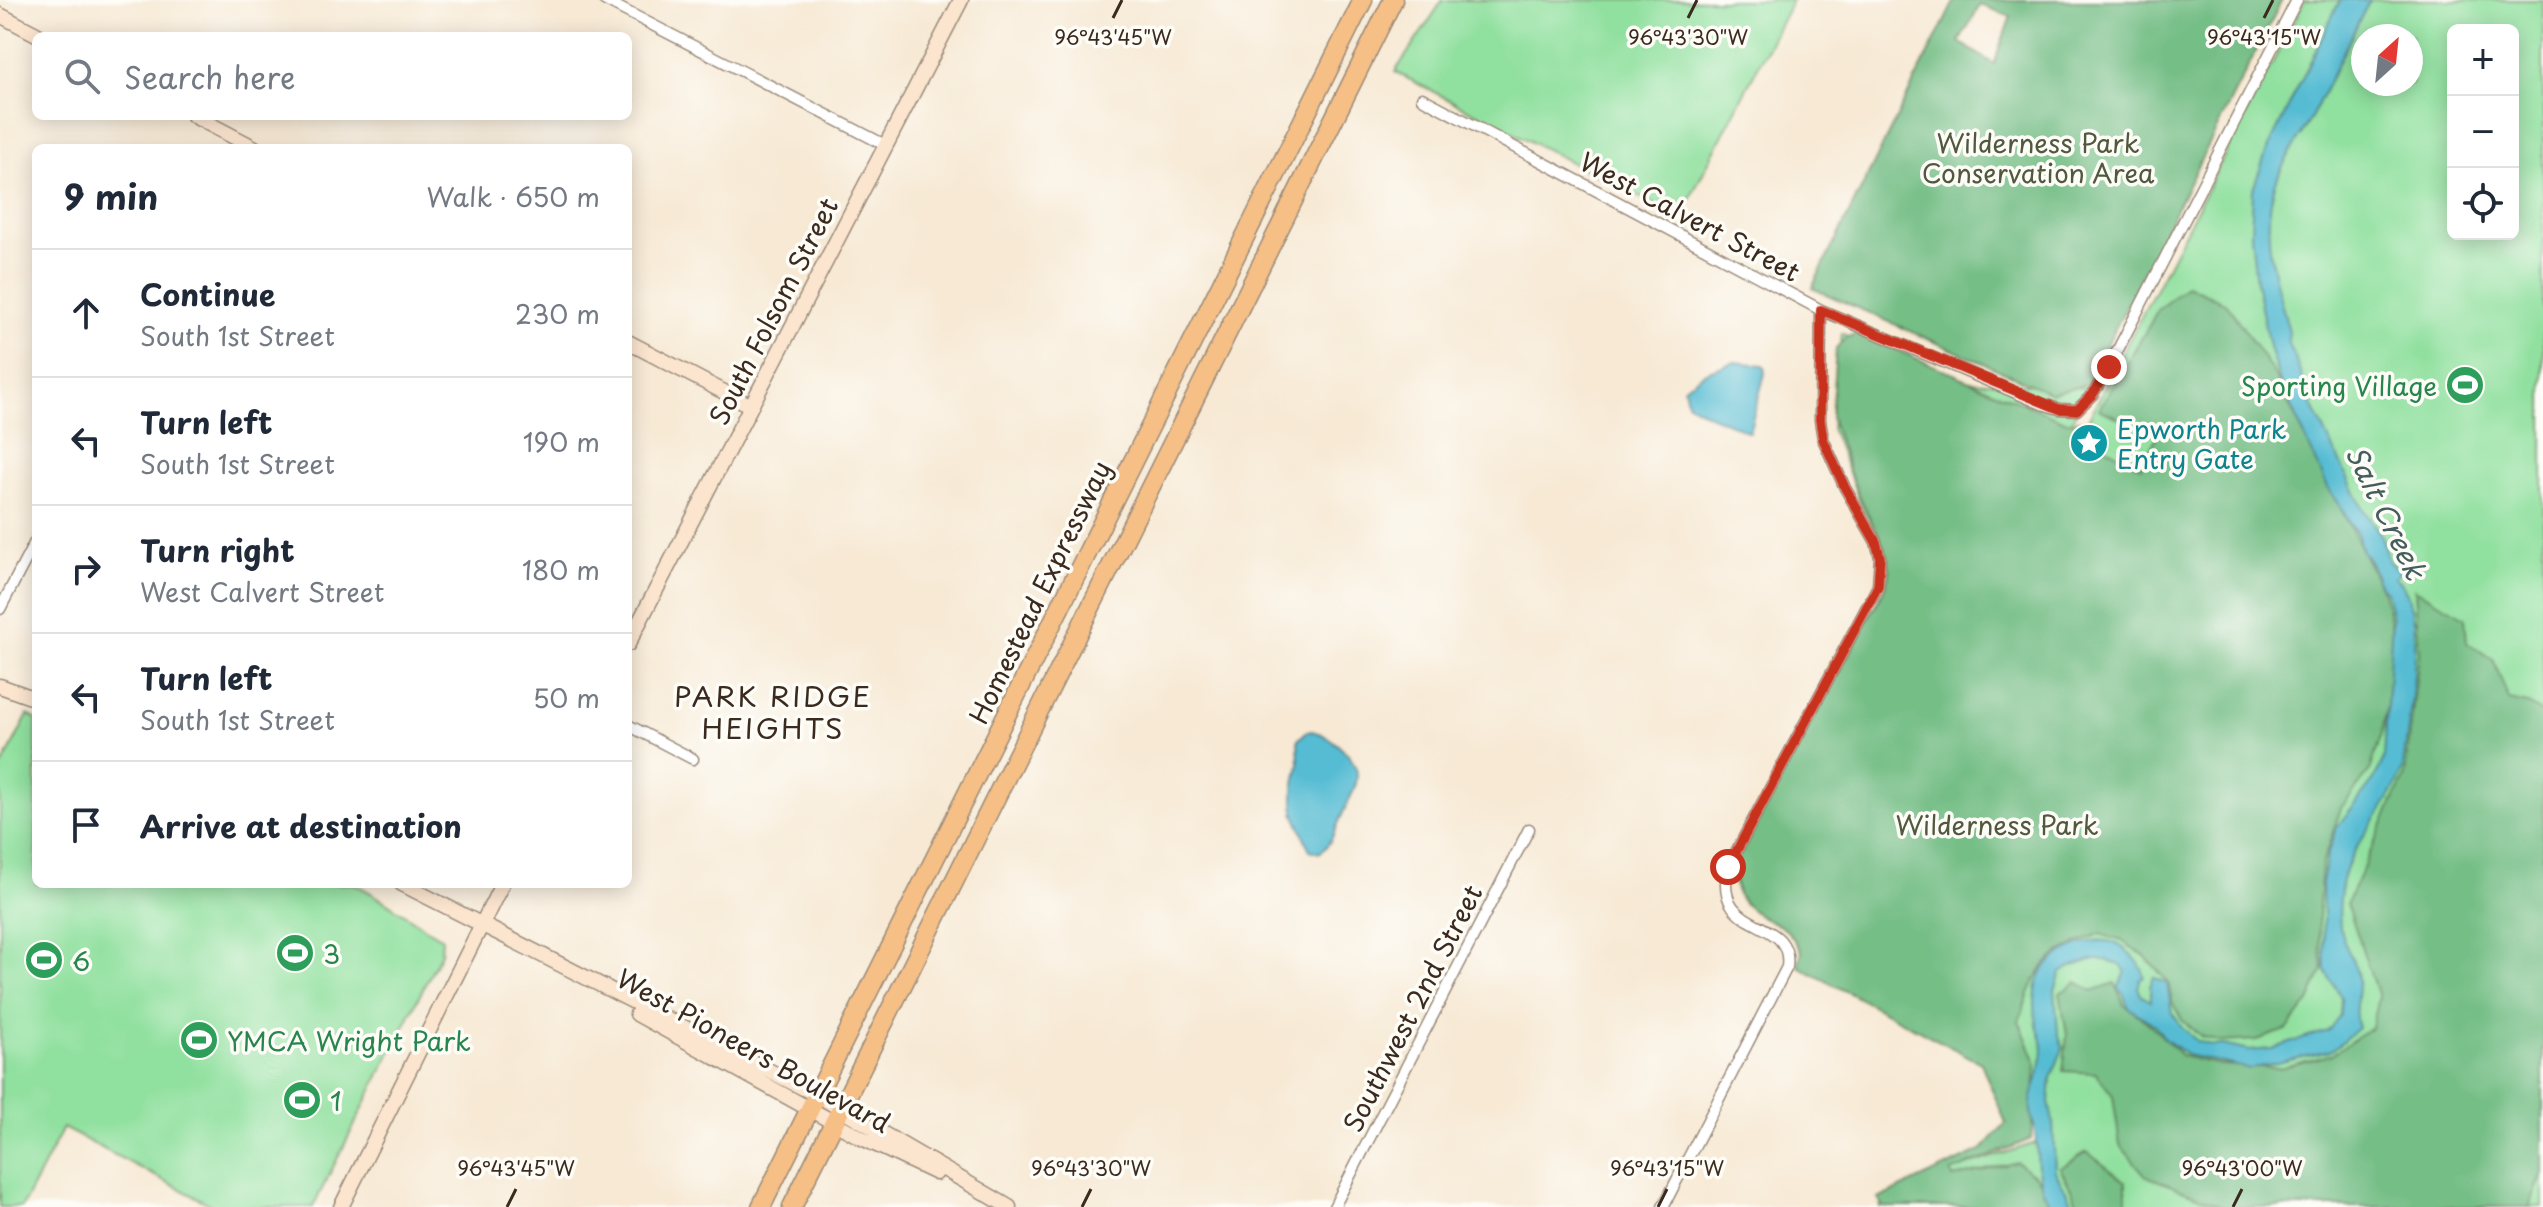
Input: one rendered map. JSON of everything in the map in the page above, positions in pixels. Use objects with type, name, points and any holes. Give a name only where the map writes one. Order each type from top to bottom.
[{"type":"highway","name":"Homestead Expressway","points":[[761,1207],[1363,0]]},
{"type":"highway","name":"Homestead Expressway","points":[[792,1207],[1393,0]]},
{"type":"main road","name":"South Folsom Street","points":[[632,636],[961,0]]},
{"type":"main road","points":[[0,15],[32,32]]},
{"type":"main road","points":[[201,120],[242,144]]},
{"type":"main road","points":[[632,344],[751,406]]},
{"type":"main road","points":[[0,686],[32,698]]},
{"type":"main road","name":"West Pioneers Boulevard","points":[[410,888],[1009,1207],[837,1116]]},
{"type":"main road","points":[[341,1207],[500,888]]},
{"type":"street","points":[[604,0],[885,145]]},
{"type":"street","name":"West Calvert Street","points":[[1422,98],[1821,310],[2042,404],[2077,410],[2093,394],[2109,367],[2297,0]]},
{"type":"street","points":[[1663,1207],[1787,967],[1788,955],[1780,938],[1749,922],[1733,908],[1726,888],[1728,867],[1878,586],[1881,573],[1876,542],[1845,488],[1823,439],[1820,420],[1821,310]]},
{"type":"street","points":[[0,609],[32,548]]},
{"type":"street","points":[[632,727],[693,759]]},
{"type":"street","name":"Southwest 2nd Street","points":[[1334,1207],[1529,829]]},
{"type":"green space","points":[[1443,0],[1792,0],[1680,218],[1395,72]]},
{"type":"green space","name":"Wilderness Park Conservation Area","points":[[1955,0],[2282,0],[2087,384],[2051,393],[1812,288]],"holes":[[[1980,5],[2011,16],[1994,64],[1959,42]]]},
{"type":"green space","points":[[2305,0],[2543,0],[2543,1207],[1879,1207],[1938,1175],[2039,1142],[2031,1084],[1803,969],[1816,943],[1746,905],[1736,890],[1734,879],[1739,861],[1898,562],[1864,512],[1831,428],[1842,333],[1923,378],[2089,388],[2064,435],[2077,441]]},
{"type":"green space","name":"Wilderness Park","points":[[2187,285],[2226,303],[2273,372],[2383,593],[2397,649],[2382,733],[2370,771],[2341,808],[2322,865],[2318,918],[2323,969],[2309,1002],[2287,1030],[2257,1040],[2221,1042],[2202,1037],[2182,1020],[2172,1002],[2168,982],[2146,957],[2122,941],[2100,934],[2066,949],[2038,974],[2019,1021],[2036,1062],[2031,1139],[1951,1172],[1953,1178],[2017,1162],[2036,1177],[2057,1207],[1883,1207],[1878,1199],[1981,1151],[2006,1123],[1981,1063],[1798,966],[1802,952],[1793,938],[1782,927],[1746,906],[1736,884],[1740,854],[1884,590],[1890,570],[1886,552],[1853,482],[1831,417],[1836,348],[1856,333],[2067,422],[2079,420],[2094,428],[2096,442],[2141,467],[2157,436],[2099,409],[2159,309]]},
{"type":"green space","points":[[2415,589],[2465,617],[2467,643],[2493,659],[2509,700],[2528,704],[2543,714],[2543,1174],[2529,1207],[2224,1207],[2146,1176],[2120,1145],[2113,1096],[2096,1073],[2063,1071],[2067,1035],[2060,993],[2077,982],[2092,991],[2115,983],[2124,1004],[2182,1056],[2220,1065],[2279,1068],[2330,1055],[2371,1028],[2378,997],[2347,903],[2405,775],[2419,654]]},
{"type":"green space","name":"YMCA Wright Park","points":[[28,715],[32,717],[32,888],[362,888],[442,938],[441,953],[313,1207],[215,1207],[63,1128],[22,1207],[0,1207],[0,770]]},
{"type":"green space","points":[[2087,1152],[2126,1182],[2126,1207],[2080,1207],[2060,1168]]},
{"type":"water","points":[[2340,0],[2370,0],[2358,24],[2351,24],[2351,38],[2279,174],[2269,213],[2270,252],[2289,331],[2288,340],[2312,405],[2363,509],[2381,535],[2389,562],[2400,572],[2394,578],[2406,591],[2413,612],[2415,667],[2403,770],[2382,810],[2350,859],[2340,900],[2341,934],[2358,979],[2358,1028],[2330,1051],[2250,1069],[2187,1055],[2165,1039],[2155,1025],[2129,1008],[2118,989],[2125,971],[2120,964],[2091,960],[2070,967],[2061,973],[2055,990],[2058,1032],[2063,1048],[2051,1078],[2049,1102],[2055,1171],[2075,1207],[2053,1207],[2040,1181],[2031,1106],[2043,1048],[2035,1013],[2037,988],[2044,969],[2059,956],[2089,942],[2107,941],[2119,945],[2131,954],[2143,971],[2144,977],[2138,988],[2141,995],[2150,1001],[2150,986],[2154,977],[2167,983],[2172,1013],[2182,1027],[2197,1041],[2213,1046],[2249,1051],[2271,1049],[2328,1031],[2340,1015],[2341,997],[2325,970],[2322,883],[2336,828],[2374,780],[2384,758],[2392,618],[2386,592],[2362,551],[2357,534],[2328,488],[2280,382],[2269,347],[2256,282],[2251,235],[2253,189],[2266,153]]},
{"type":"water","points":[[1734,362],[1763,365],[1766,370],[1749,432],[1687,402],[1684,387],[1706,372]]},
{"type":"water","points":[[1312,731],[1340,747],[1357,772],[1355,787],[1333,836],[1319,853],[1310,850],[1294,812],[1298,740],[1306,732]]},
{"type":"place","name":"Sporting Village","points":[[2465,385]]},
{"type":"place","name":"Epworth Park Entry Gate","points":[[2089,443]]},
{"type":"place","name":"3","points":[[295,953]]},
{"type":"place","name":"6","points":[[44,960]]},
{"type":"place","name":"YMCA Wright Park","points":[[199,1040]]},
{"type":"place","name":"1","points":[[302,1100]]},
{"type":"district","name":"PARK RIDGE HEIGHTS","points":[[773,711]]},
{"type":"route","points":[[1728,867],[1878,586],[1881,573],[1876,542],[1845,488],[1823,439],[1820,420],[1821,310],[2059,409],[2077,410],[2093,394],[2109,367]]},
{"type":"water label","name":"Salt Creek","points":[[2387,512]]}]
